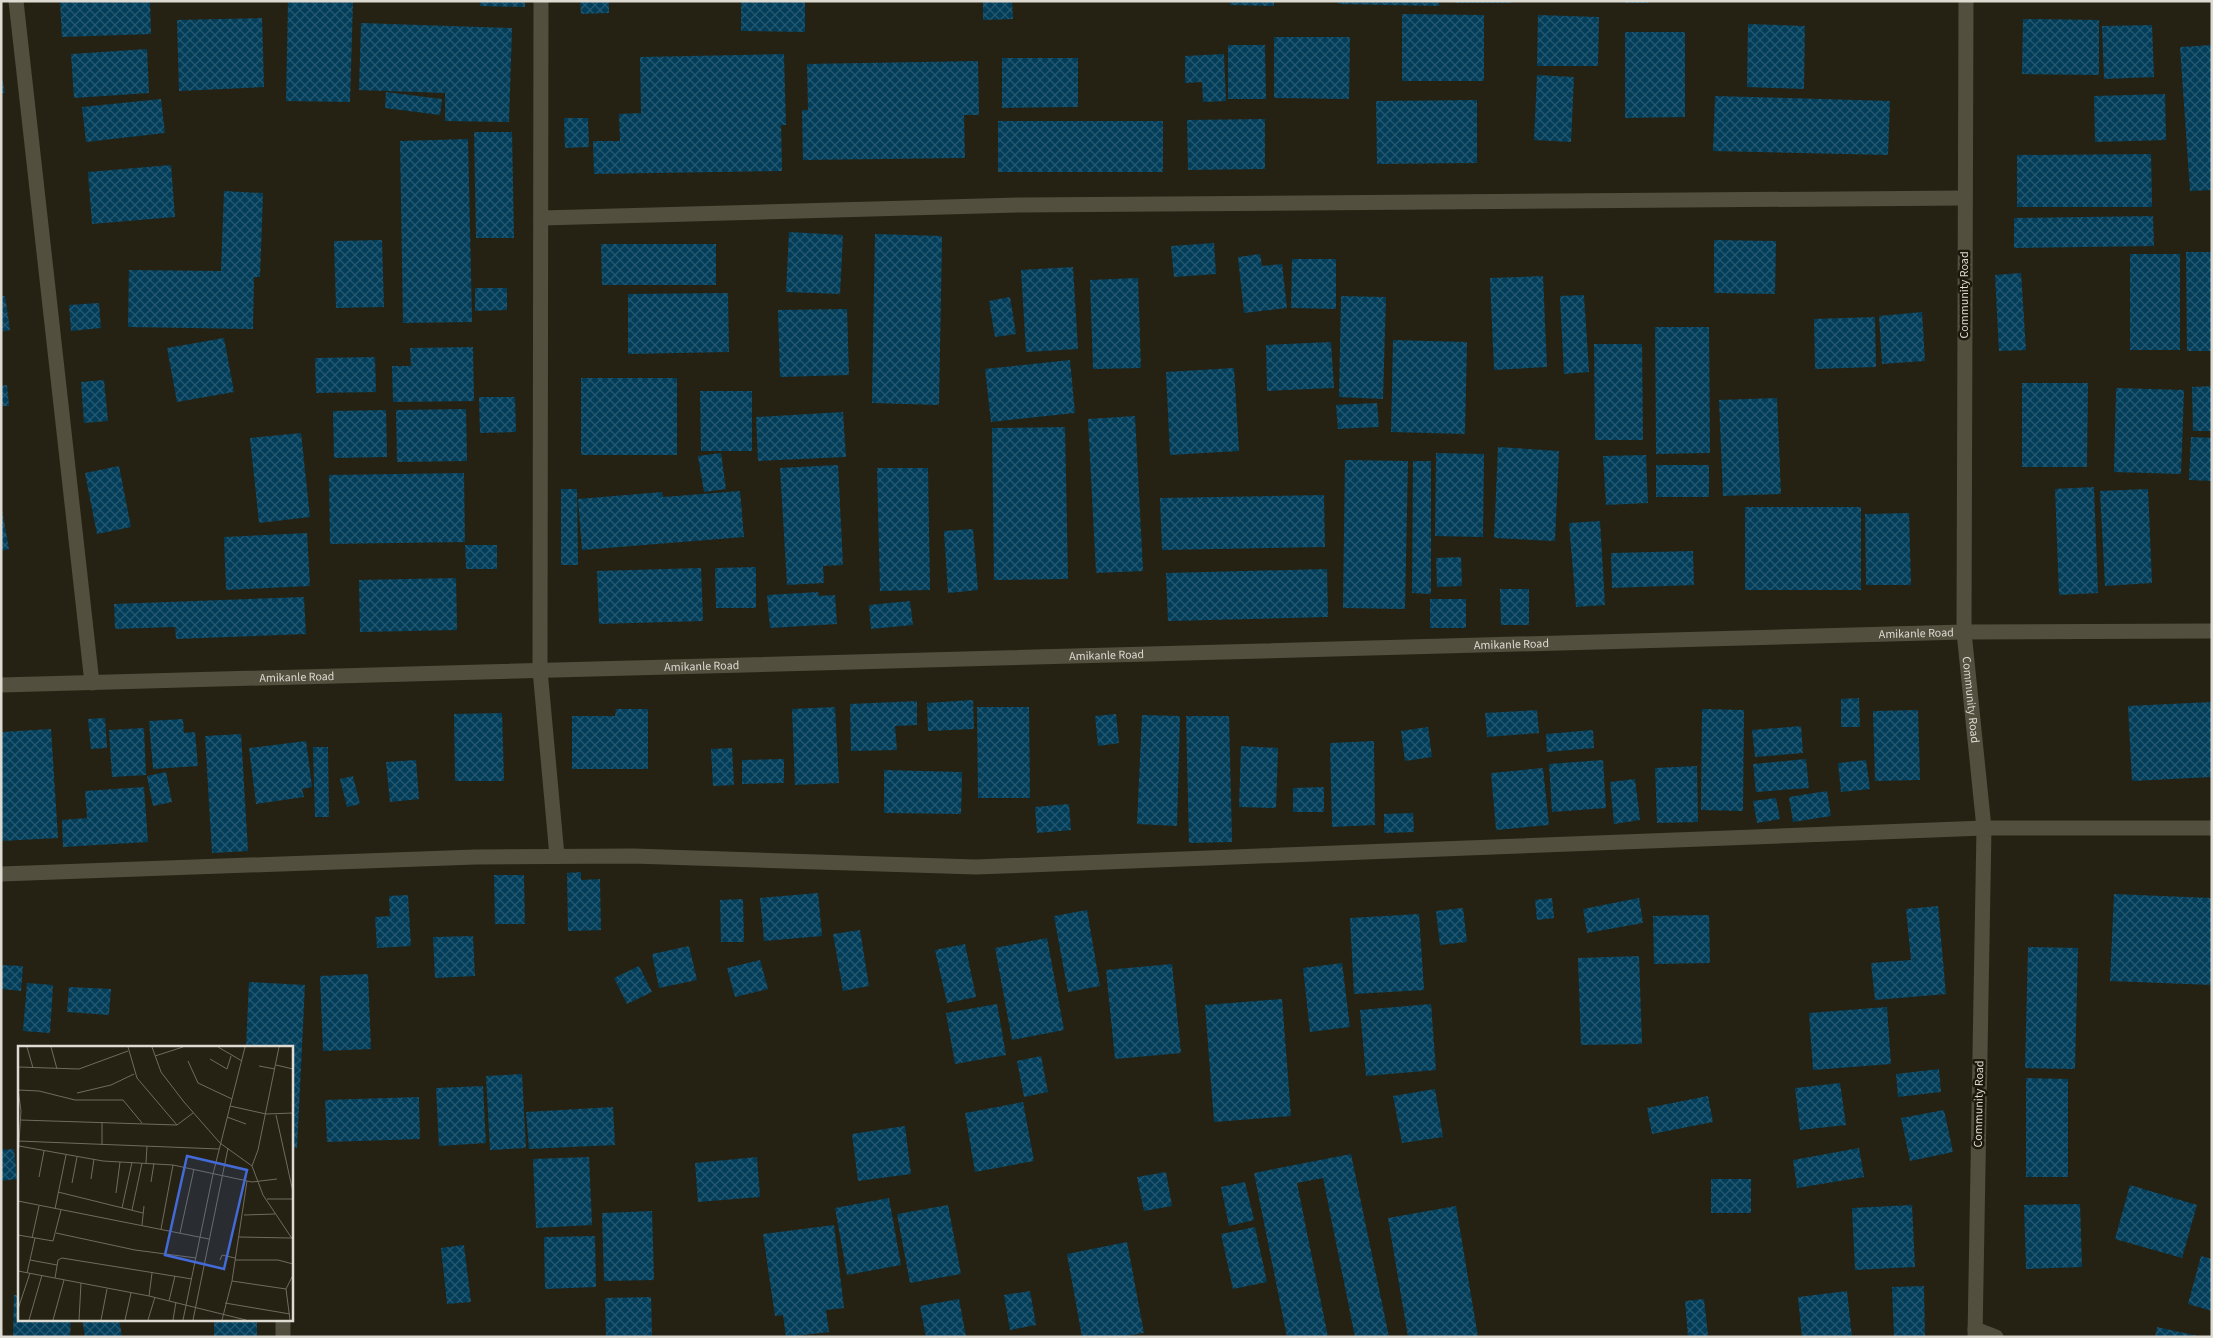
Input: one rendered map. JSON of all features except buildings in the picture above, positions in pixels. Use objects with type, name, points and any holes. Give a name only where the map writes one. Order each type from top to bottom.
[{"type":"street","points":[[16,1],[92,682]]},
{"type":"street","points":[[541,1],[540,670],[557,856]]},
{"type":"street","name":"Community Road","points":[[1966,1],[1964,632],[1984,828],[1975,1333]]},
{"type":"street","points":[[541,218],[1020,205],[1964,198]]},
{"type":"street","name":"Amikanle Road","points":[[1,685],[1964,632],[2212,631]]},
{"type":"street","points":[[1,874],[475,857],[557,856],[633,856],[976,867],[1984,828],[2212,828]]},
{"type":"street","points":[[282,1320],[283,1337]]},
{"type":"street","points":[[1975,1333],[1996,1337]]}]
